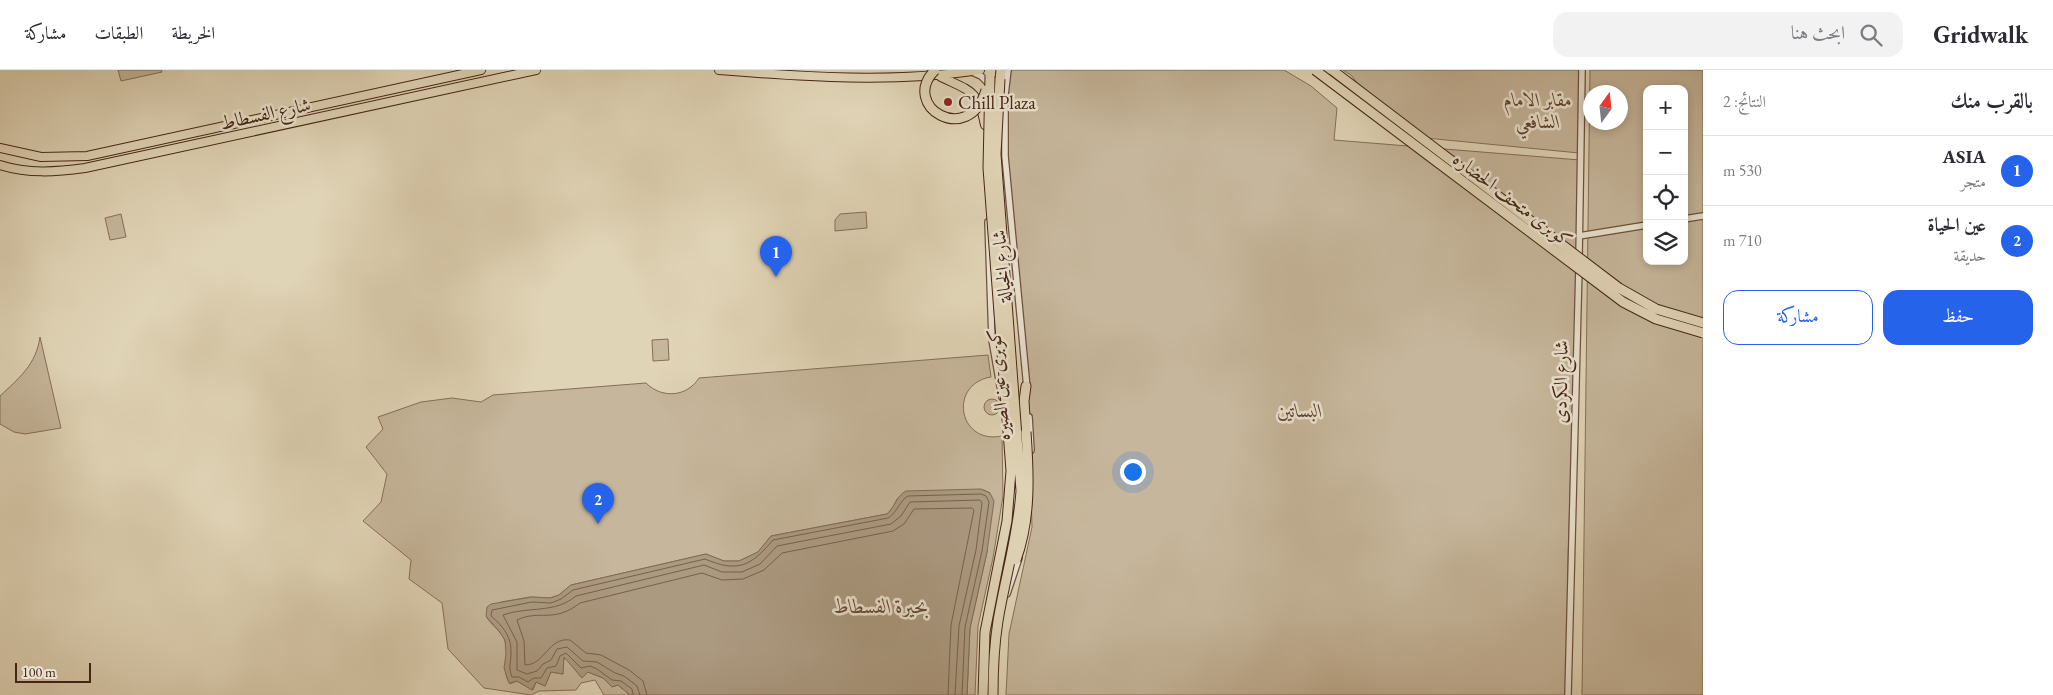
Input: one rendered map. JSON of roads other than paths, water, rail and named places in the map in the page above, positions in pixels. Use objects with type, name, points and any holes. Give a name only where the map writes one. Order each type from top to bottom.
[{"type":"highway","name":"كوبرى عين الصيره","points":[[994,695],[994,647],[1019,512],[1021,471],[996,154],[997,101],[1002,70]]},
{"type":"highway","name":"كوبرى متحف الحضاره","points":[[1315,70],[1623,302],[1656,319],[1703,333]]},
{"type":"highway","name":"كوبرى متحف الحضاره","points":[[1332,70],[1624,292],[1656,309],[1703,323]]},
{"type":"highway","points":[[937,73],[927,80],[926,97],[934,112],[949,119],[960,119],[974,111],[984,96],[990,73]]},
{"type":"highway","name":"كوبرى عين الصيره","points":[[984,695],[985,632],[1007,521],[1011,471],[988,168],[990,73]]},
{"type":"highway","points":[[1007,578],[1018,554],[1025,529],[1028,480],[1028,433],[1024,402],[1026,386]]},
{"type":"main road","name":"شارع الفسطاط","points":[[0,148],[41,158],[87,156],[481,70]]},
{"type":"main road","name":"شارع الفسطاط","points":[[0,165],[16,170],[39,172],[85,168],[536,70]]},
{"type":"main road","points":[[719,70],[801,76],[937,73],[980,70]]},
{"type":"main road","points":[[937,73],[971,90],[980,104],[985,125]]},
{"type":"street","name":"شارع الخيالة","points":[[1008,70],[1005,95],[1005,156],[1026,386]]},
{"type":"street","name":"شارع الكردى","points":[[1568,695],[1582,70]]},
{"type":"street","points":[[968,71],[987,81],[993,92],[992,109],[985,125],[992,340],[1010,436],[1014,470],[1012,515],[990,628],[984,695]]},
{"type":"street","points":[[1688,218],[1703,216]]},
{"type":"street","points":[[1579,236],[1643,226]]},
{"type":"street","points":[[994,695],[998,630],[1007,594],[1025,540],[1032,472],[1028,433],[1010,436]]},
{"type":"water","name":"بحيرة الفسطاط","points":[[981,489],[990,493],[994,501],[987,552],[970,628],[967,695],[630,695],[618,685],[612,687],[603,678],[588,672],[582,678],[564,657],[563,674],[551,672],[545,686],[536,682],[532,690],[517,681],[509,683],[504,668],[505,640],[486,616],[487,607],[491,604],[532,597],[550,598],[559,595],[571,585],[706,554],[724,561],[739,561],[758,552],[771,536],[887,514],[906,491]]},
{"type":"place","name":"Chill Plaza","points":[[948,102]]},
{"type":"place","name":"ASIA","points":[[776,277]]},
{"type":"place","name":"عين الحياة","points":[[598,524]]},
{"type":"park label","name":"مقابر الامام الشافعي","points":[[1538,110]]},
{"type":"park label","name":"البساتين","points":[[1300,410]]}]
